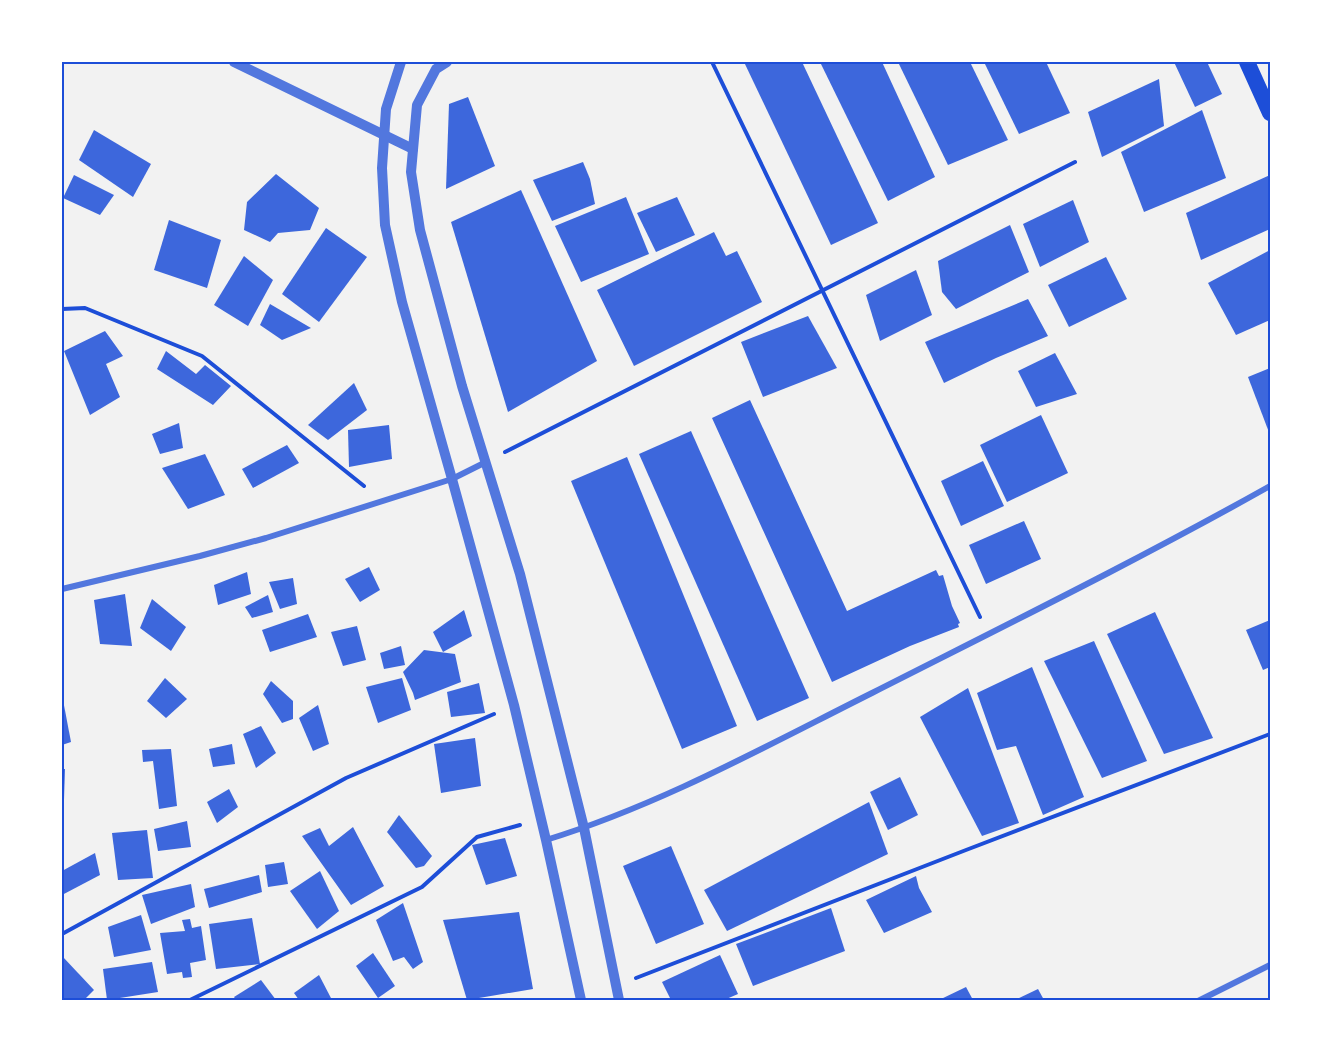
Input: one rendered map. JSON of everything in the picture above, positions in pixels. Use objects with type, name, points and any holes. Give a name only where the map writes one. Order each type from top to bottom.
[{"type":"highway","points":[[1247,62],[1270,113]]},
{"type":"street","points":[[234,62],[413,148]]},
{"type":"street","points":[[402,62],[386,109],[382,168],[385,225],[402,302],[514,705],[581,1000]]},
{"type":"street","points":[[447,62],[436,69],[417,105],[411,172],[420,230],[462,386],[520,574],[584,828],[619,1000]]},
{"type":"street","points":[[62,589],[266,538],[452,479],[486,462]]},
{"type":"street","points":[[546,840],[584,828],[700,779],[1202,525],[1270,486]]},
{"type":"street","points":[[1200,1000],[1270,965]]},
{"type":"path","points":[[712,62],[988,634]]},
{"type":"path","points":[[486,462],[1075,162]]},
{"type":"path","points":[[62,309],[85,308],[202,356],[384,501]]},
{"type":"path","points":[[62,934],[346,778],[514,705]]},
{"type":"path","points":[[615,986],[1270,734]]},
{"type":"path","points":[[190,1000],[422,887],[477,837],[541,819]]},
{"type":"building","points":[[744,62],[802,62],[878,223],[831,245]]},
{"type":"building","points":[[820,62],[882,62],[935,177],[888,201]]},
{"type":"building","points":[[898,62],[970,62],[1008,140],[948,165]]},
{"type":"building","points":[[984,62],[1046,62],[1070,113],[1019,134]]},
{"type":"building","points":[[1174,62],[1207,62],[1222,94],[1195,107]]},
{"type":"building","points":[[1159,79],[1164,126],[1102,157],[1088,112]]},
{"type":"building","points":[[468,97],[495,166],[446,189],[449,104]]},
{"type":"building","points":[[1202,110],[1226,178],[1144,212],[1121,152]]},
{"type":"building","points":[[94,130],[151,164],[133,197],[79,160]]},
{"type":"building","points":[[583,162],[590,179],[595,204],[552,221],[533,180]]},
{"type":"building","points":[[276,174],[319,208],[310,230],[278,233],[270,242],[244,230],[247,202]]},
{"type":"building","points":[[74,175],[114,195],[100,215],[63,198]]},
{"type":"building","points":[[1270,175],[1270,229],[1201,260],[1186,213]]},
{"type":"building","points":[[521,190],[597,361],[508,412],[451,222]]},
{"type":"building","points":[[626,197],[649,254],[581,282],[555,226]]},
{"type":"building","points":[[677,197],[695,235],[656,252],[637,213]]},
{"type":"building","points":[[1073,200],[1089,242],[1040,267],[1023,224]]},
{"type":"building","points":[[169,220],[221,240],[207,288],[154,270]]},
{"type":"building","points":[[1010,225],[1029,272],[956,309],[942,292],[938,261]]},
{"type":"building","points":[[326,228],[367,257],[319,322],[282,294]]},
{"type":"building","points":[[714,232],[726,256],[737,251],[762,302],[634,366],[597,290]]},
{"type":"building","points":[[1270,250],[1270,320],[1236,335],[1208,283]]},
{"type":"building","points":[[244,256],[273,280],[248,326],[214,305]]},
{"type":"building","points":[[1106,257],[1127,299],[1069,327],[1048,285]]},
{"type":"building","points":[[916,270],[932,315],[880,341],[866,295]]},
{"type":"building","points":[[1028,299],[1048,336],[944,383],[925,342]]},
{"type":"building","points":[[270,304],[311,328],[282,340],[260,325]]},
{"type":"building","points":[[808,316],[837,368],[763,397],[741,342]]},
{"type":"building","points":[[105,331],[123,356],[106,364],[120,397],[90,415],[64,351]]},
{"type":"building","points":[[166,351],[196,374],[205,365],[231,386],[213,405],[157,369]]},
{"type":"building","points":[[1055,353],[1077,394],[1036,407],[1018,371]]},
{"type":"building","points":[[1270,368],[1270,435],[1248,377]]},
{"type":"building","points":[[354,383],[367,410],[328,440],[308,425]]},
{"type":"building","points":[[750,400],[847,611],[936,570],[939,576],[943,575],[952,606],[960,623],[959,627],[910,646],[832,682],[712,418]]},
{"type":"building","points":[[1041,415],[1068,473],[1007,502],[980,445]]},
{"type":"building","points":[[179,423],[183,448],[160,454],[152,434]]},
{"type":"building","points":[[389,425],[392,459],[349,467],[348,430]]},
{"type":"building","points":[[691,431],[809,698],[757,721],[639,454]]},
{"type":"building","points":[[287,445],[299,463],[253,488],[242,469]]},
{"type":"building","points":[[205,454],[225,495],[188,509],[162,468]]},
{"type":"building","points":[[627,457],[737,726],[682,749],[571,481]]},
{"type":"building","points":[[983,461],[1004,506],[961,526],[941,481]]},
{"type":"building","points":[[1024,521],[1041,559],[986,584],[969,545]]},
{"type":"building","points":[[369,567],[380,590],[360,602],[345,579]]},
{"type":"building","points":[[247,572],[251,594],[218,605],[214,585]]},
{"type":"building","points":[[293,578],[297,604],[280,609],[269,582]]},
{"type":"building","points":[[125,594],[132,646],[100,644],[94,600]]},
{"type":"building","points":[[268,595],[273,612],[252,618],[245,607]]},
{"type":"building","points":[[152,599],[186,627],[171,651],[140,628]]},
{"type":"building","points":[[464,610],[472,636],[443,652],[433,632]]},
{"type":"building","points":[[1155,612],[1213,738],[1164,754],[1107,634]]},
{"type":"building","points":[[308,614],[317,637],[270,652],[262,630]]},
{"type":"building","points":[[1270,620],[1270,667],[1263,670],[1246,630]]},
{"type":"building","points":[[357,626],[366,660],[343,666],[331,632]]},
{"type":"building","points":[[1094,641],[1147,761],[1102,778],[1044,661]]},
{"type":"building","points":[[401,646],[405,665],[384,669],[380,653]]},
{"type":"building","points":[[424,650],[455,654],[461,682],[415,700],[403,672]]},
{"type":"building","points":[[1032,667],[1084,797],[1043,815],[1016,746],[997,750],[977,693]]},
{"type":"building","points":[[165,678],[187,699],[166,718],[147,701]]},
{"type":"building","points":[[402,678],[411,710],[378,723],[366,687]]},
{"type":"building","points":[[271,681],[293,701],[293,719],[282,723],[263,694]]},
{"type":"building","points":[[479,683],[485,713],[451,717],[447,692]]},
{"type":"building","points":[[968,688],[1019,823],[982,836],[920,717]]},
{"type":"building","points":[[62,700],[71,742],[62,745]]},
{"type":"building","points":[[318,705],[329,744],[313,751],[299,718]]},
{"type":"building","points":[[261,726],[276,753],[256,768],[243,734]]},
{"type":"building","points":[[475,738],[481,786],[441,793],[434,744]]},
{"type":"building","points":[[232,744],[235,764],[213,767],[209,749]]},
{"type":"building","points":[[171,749],[177,806],[159,809],[153,761],[143,762],[142,750]]},
{"type":"building","points":[[62,769],[65,769],[64,799],[62,799]]},
{"type":"building","points":[[900,777],[918,815],[888,830],[870,792]]},
{"type":"building","points":[[229,789],[238,807],[217,823],[207,802]]},
{"type":"building","points":[[869,802],[888,854],[727,931],[704,890]]},
{"type":"building","points":[[399,815],[432,856],[424,866],[416,868],[387,832]]},
{"type":"building","points":[[187,821],[191,847],[158,851],[154,829]]},
{"type":"building","points":[[353,827],[384,886],[351,905],[302,836],[320,828],[329,846]]},
{"type":"building","points":[[147,830],[153,878],[118,880],[112,833]]},
{"type":"building","points":[[505,838],[517,876],[486,885],[472,845]]},
{"type":"building","points":[[671,846],[704,924],[656,944],[623,866]]},
{"type":"building","points":[[95,853],[100,875],[62,895],[62,871]]},
{"type":"building","points":[[284,862],[288,884],[268,887],[265,865]]},
{"type":"building","points":[[320,871],[339,911],[317,929],[290,891]]},
{"type":"building","points":[[259,875],[262,892],[209,908],[204,889]]},
{"type":"building","points":[[916,876],[919,888],[932,912],[884,933],[866,900]]},
{"type":"building","points":[[191,884],[195,907],[151,924],[142,895]]},
{"type":"building","points":[[403,903],[423,962],[413,969],[404,957],[393,961],[376,920]]},
{"type":"building","points":[[831,908],[845,951],[753,986],[736,944]]},
{"type":"building","points":[[519,912],[533,989],[467,1000],[443,920]]},
{"type":"building","points":[[141,915],[151,950],[114,957],[108,927]]},
{"type":"building","points":[[252,918],[260,964],[216,969],[209,924]]},
{"type":"building","points":[[190,919],[192,928],[201,926],[206,960],[190,963],[192,977],[183,978],[182,972],[167,974],[160,933],[185,931],[182,920]]},
{"type":"building","points":[[373,953],[395,986],[378,998],[356,966]]},
{"type":"building","points":[[720,955],[738,994],[724,1000],[671,1000],[662,982]]},
{"type":"building","points":[[63,957],[94,990],[84,1000],[62,1000]]},
{"type":"building","points":[[152,962],[158,992],[107,1000],[103,969]]},
{"type":"building","points":[[319,975],[332,1000],[299,1000],[294,993]]},
{"type":"building","points":[[261,980],[276,1000],[236,1000],[234,997]]},
{"type":"building","points":[[966,987],[973,1000],[939,1000]]},
{"type":"building","points":[[1038,989],[1044,1000],[1015,1000]]}]
